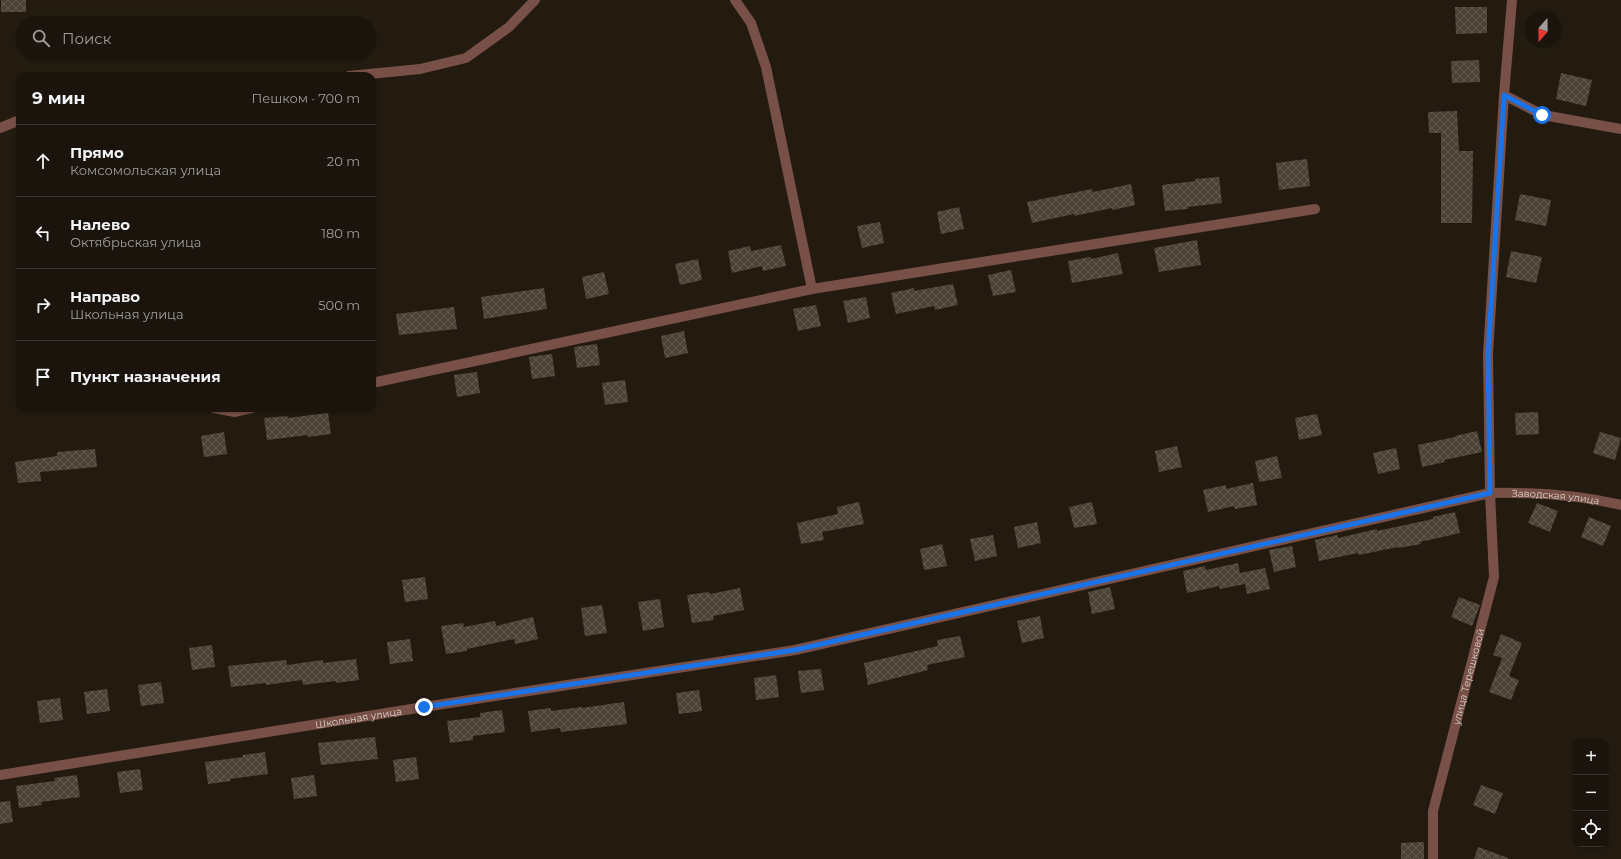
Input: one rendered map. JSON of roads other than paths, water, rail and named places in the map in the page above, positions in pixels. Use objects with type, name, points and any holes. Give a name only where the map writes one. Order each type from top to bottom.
[{"type":"street","points":[[376,74],[420,70],[466,58],[509,27],[535,0]]},
{"type":"street","points":[[735,0],[750,23],[766,67],[812,289]]},
{"type":"street","name":"улица Терешковой","points":[[1433,859],[1432,811],[1494,576],[1490,493],[1488,354],[1504,95],[1512,0]]},
{"type":"street","points":[[1504,95],[1542,115],[1621,129]]},
{"type":"street","points":[[0,128],[16,122]]},
{"type":"street","points":[[376,382],[812,289],[1315,209]]},
{"type":"street","name":"Заводская улица","points":[[1490,493],[1530,492],[1600,500],[1621,505]]},
{"type":"street","name":"Школьная улица","points":[[0,775],[424,707],[795,650],[1490,493]]}]
